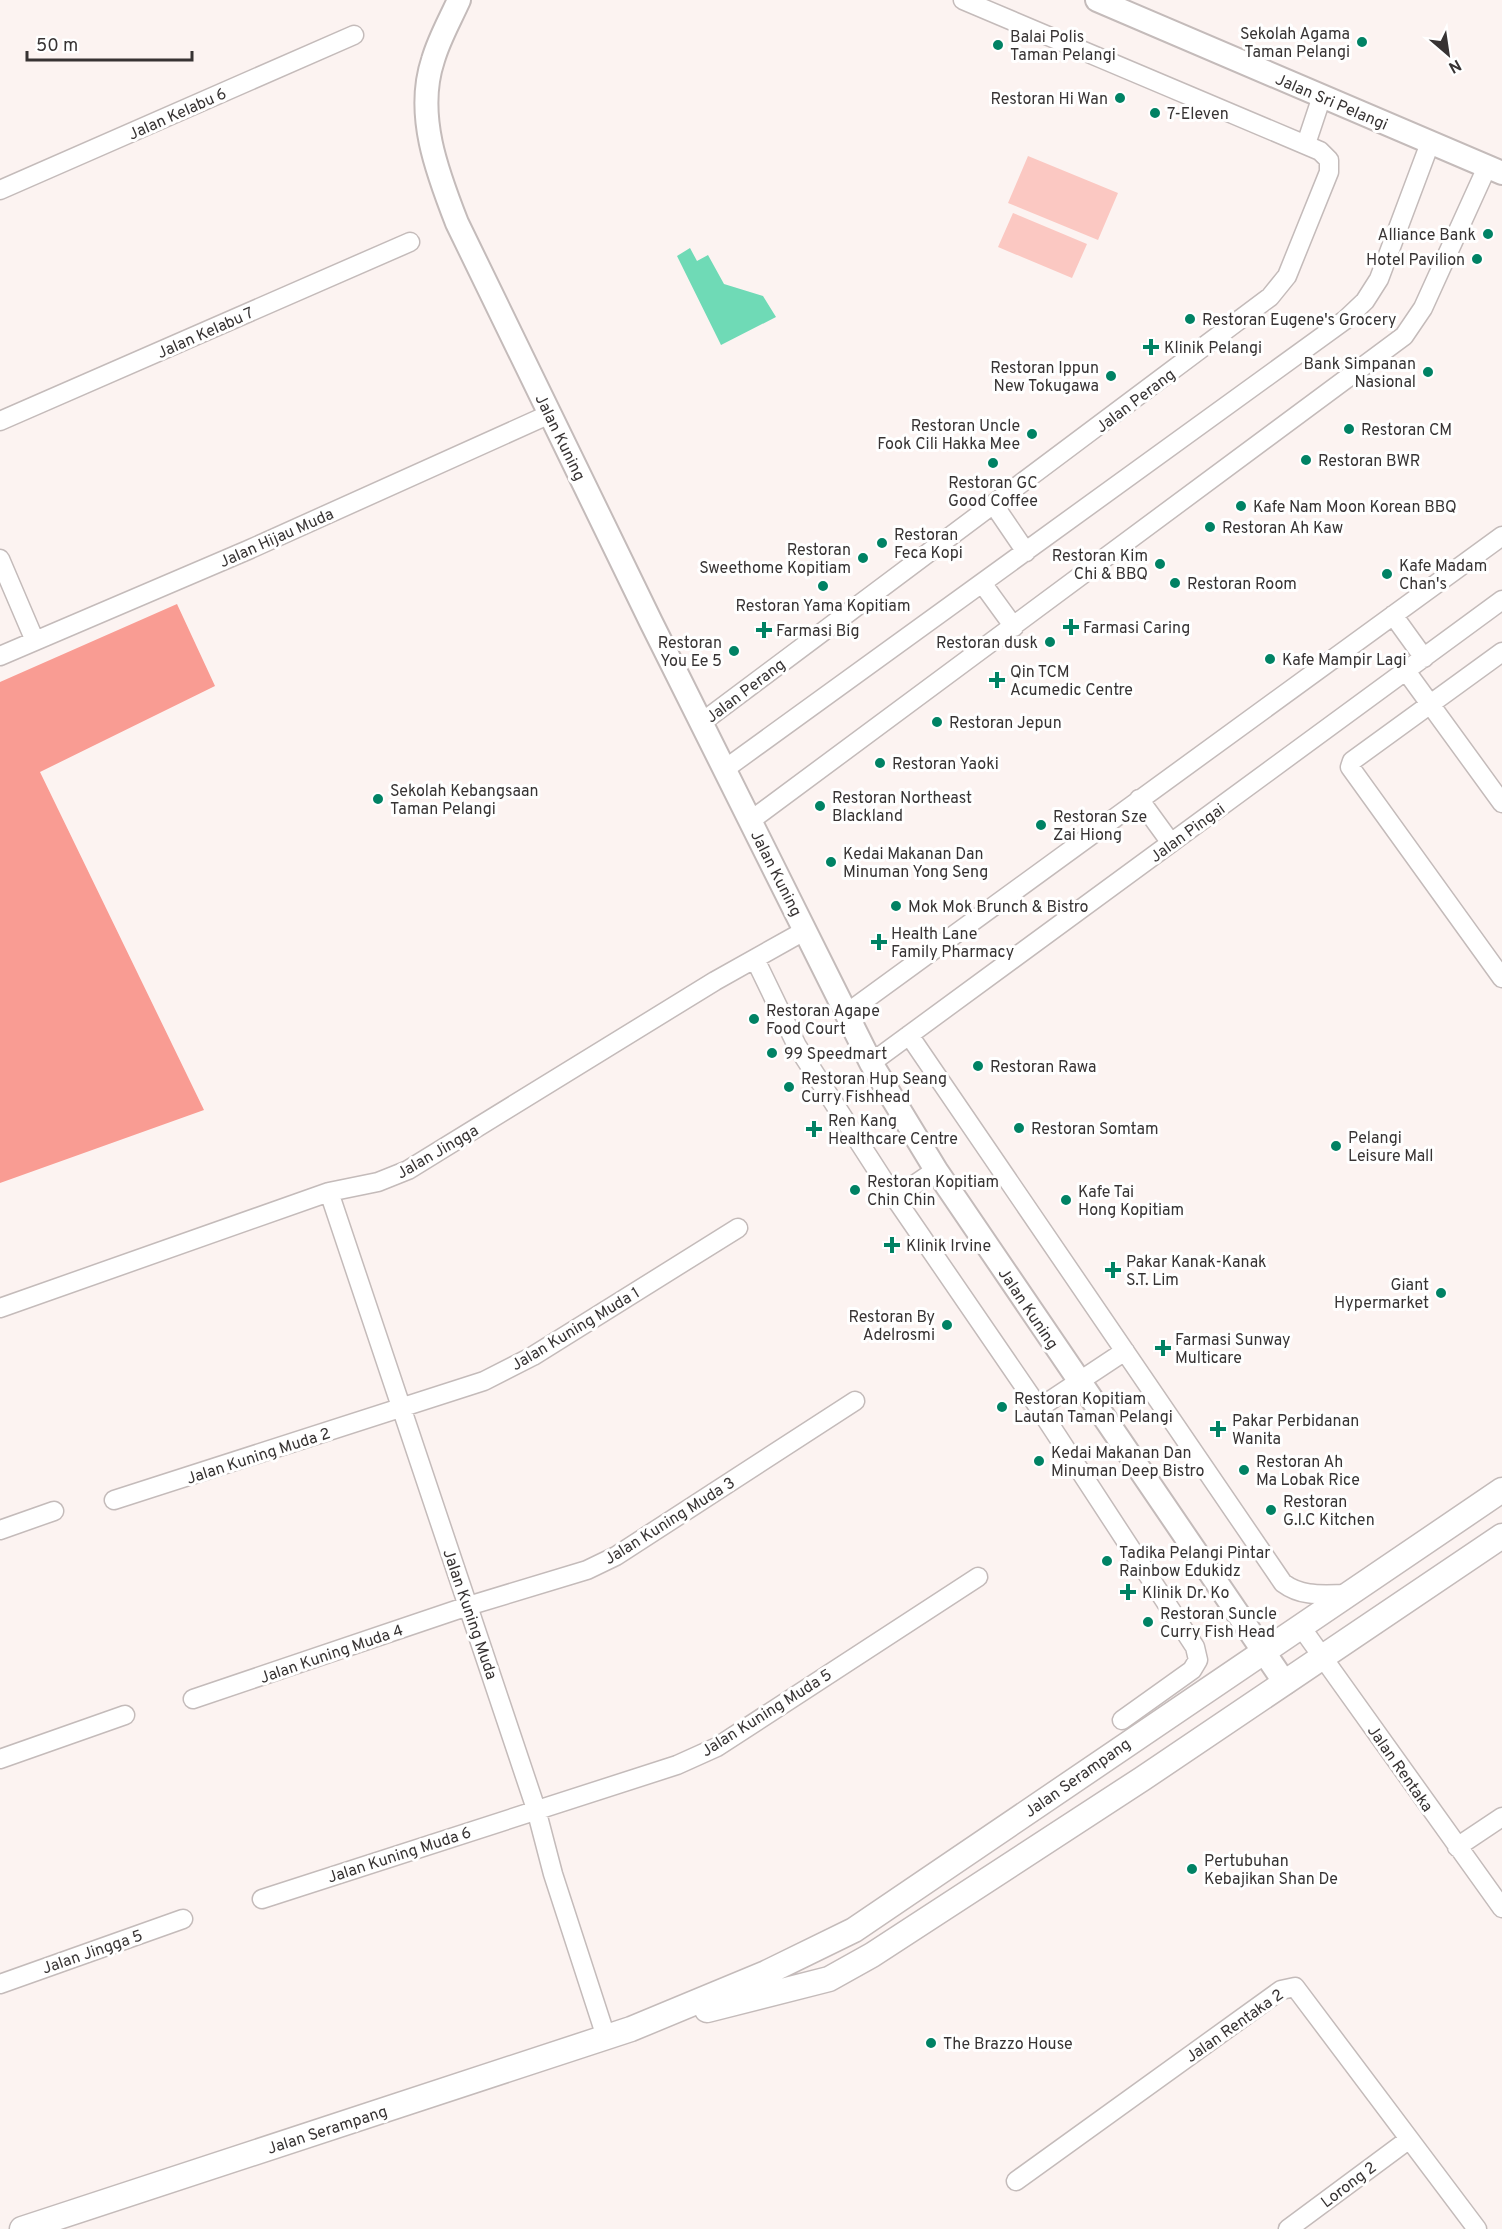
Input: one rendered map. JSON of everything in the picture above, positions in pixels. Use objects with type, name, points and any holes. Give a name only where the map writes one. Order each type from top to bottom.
[{"type":"main road","name":"Jalan Serampang","points":[[631,2029],[766,1973],[854,1930],[1502,1490]]},
{"type":"main road","name":"Jalan Serampang","points":[[22,2229],[631,2029],[829,1979],[987,1882],[1502,1536]]},
{"type":"street","name":"Jalan Kuning","points":[[459,0],[432,61],[427,112],[437,171],[457,223],[701,723],[872,1063],[936,1170],[1285,1683]]},
{"type":"street","name":"Jalan Perang","points":[[701,723],[1270,297],[1287,276],[1329,172],[1330,166],[1325,154],[1306,144],[963,0]]},
{"type":"street","name":"Jalan Sri Pelangi","points":[[1097,0],[1495,170]]},
{"type":"street","name":"Jalan Kelabu 6","points":[[0,190],[354,35]]},
{"type":"street","points":[[1306,144],[1322,96]]},
{"type":"street","points":[[725,770],[1346,320],[1365,301],[1379,279],[1430,143]]},
{"type":"street","points":[[750,821],[1404,336],[1423,308],[1495,170]]},
{"type":"street","name":"Jalan Kelabu 7","points":[[0,422],[410,242]]},
{"type":"street","name":"Jalan Hijau Muda","points":[[0,656],[248,550],[550,414]]},
{"type":"street","points":[[994,505],[1026,552]]},
{"type":"street","points":[[847,1013],[1502,536]]},
{"type":"street","points":[[0,560],[35,641]]},
{"type":"street","points":[[982,583],[1014,627]]},
{"type":"street","name":"Jalan Pingai","points":[[872,1063],[1502,600]]},
{"type":"street","points":[[1394,615],[1424,658]]},
{"type":"street","points":[[1502,652],[1352,761],[1351,771],[1502,978]]},
{"type":"street","points":[[1406,671],[1502,803]]},
{"type":"street","points":[[1139,799],[1171,843]]},
{"type":"street","name":"Jalan Jingga","points":[[0,1308],[328,1192],[378,1182],[408,1170],[806,930]]},
{"type":"street","points":[[755,959],[797,1046],[895,1198],[1039,1408],[1196,1647],[1198,1660],[1192,1670],[1122,1720]]},
{"type":"street","points":[[909,1035],[1282,1583],[1295,1592],[1309,1595],[1352,1594]]},
{"type":"street","points":[[895,1198],[936,1170]]},
{"type":"street","name":"Jalan Kuning Muda","points":[[328,1192],[536,1809],[553,1874],[606,2037]]},
{"type":"street","name":"Jalan Kuning Muda 1","points":[[401,1408],[484,1381],[533,1356],[738,1228]]},
{"type":"street","points":[[1039,1408],[1125,1351]]},
{"type":"street","name":"Jalan Kuning Muda 3","points":[[468,1606],[587,1570],[616,1556],[855,1401]]},
{"type":"street","name":"Jalan Kuning Muda 2","points":[[114,1500],[401,1408]]},
{"type":"street","points":[[0,1530],[54,1511]]},
{"type":"street","name":"Jalan Kuning Muda 5","points":[[536,1809],[677,1765],[717,1747],[978,1576]]},
{"type":"street","name":"Jalan Kuning Muda 4","points":[[193,1699],[468,1606]]},
{"type":"street","name":"Jalan Rentaka","points":[[1301,1627],[1502,1908]]},
{"type":"street","points":[[0,1759],[125,1715]]},
{"type":"street","name":"Jalan Kuning Muda 6","points":[[262,1899],[536,1809]]},
{"type":"street","points":[[1457,1847],[1502,1817]]},
{"type":"street","name":"Jalan Jingga 5","points":[[0,1984],[183,1919]]},
{"type":"street","name":"Jalan Rentaka 2","points":[[1016,2181],[1281,1990],[1295,1987],[1477,2229]]},
{"type":"street","name":"Lorong 2","points":[[1288,2229],[1408,2140]]},
{"type":"shaded area","points":[[1028,156],[1118,193],[1098,240],[1008,203]]},
{"type":"shaded area","points":[[1013,213],[1087,244],[1072,278],[998,247]]},
{"type":"shaded area","points":[[690,248],[697,261],[708,255],[724,284],[763,296],[776,317],[721,345],[677,256]]},
{"type":"shaded area","points":[[177,604],[215,686],[40,772],[204,1110],[0,1183],[0,682]]},
{"type":"place","name":"Sekolah Agama Taman Pelangi","points":[[1362,42]]},
{"type":"place","name":"Balai Polis Taman Pelangi","points":[[998,45]]},
{"type":"place","name":"Restoran Hi Wan","points":[[1120,98]]},
{"type":"place","name":"7-Eleven","points":[[1155,113]]},
{"type":"place","name":"Alliance Bank","points":[[1488,234]]},
{"type":"place","name":"Hotel Pavilion","points":[[1477,259]]},
{"type":"place","name":"Restoran Eugene's Grocery","points":[[1190,319]]},
{"type":"place","name":"Klinik Pelangi","points":[[1151,347]]},
{"type":"place","name":"Bank Simpanan Nasional","points":[[1428,372]]},
{"type":"place","name":"Restoran Ippun New Tokugawa","points":[[1111,376]]},
{"type":"place","name":"Restoran CM","points":[[1349,429]]},
{"type":"place","name":"Restoran Uncle Fook Cili Hakka Mee","points":[[1032,434]]},
{"type":"place","name":"Restoran BWR","points":[[1306,460]]},
{"type":"place","name":"Restoran GC Good Coffee","points":[[993,463]]},
{"type":"place","name":"Kafe Nam Moon Korean BBQ","points":[[1241,506]]},
{"type":"place","name":"Restoran Ah Kaw","points":[[1210,527]]},
{"type":"place","name":"Restoran Feca Kopi","points":[[882,543]]},
{"type":"place","name":"Restoran Sweethome Kopitiam","points":[[863,558]]},
{"type":"place","name":"Restoran Kim Chi & BBQ","points":[[1160,564]]},
{"type":"place","name":"Kafe Madam Chan's","points":[[1387,574]]},
{"type":"place","name":"Restoran Room","points":[[1175,583]]},
{"type":"place","name":"Restoran Yama Kopitiam","points":[[823,586]]},
{"type":"place","name":"Farmasi Caring","points":[[1071,627]]},
{"type":"place","name":"Farmasi Big","points":[[764,630]]},
{"type":"place","name":"Restoran dusk","points":[[1050,642]]},
{"type":"place","name":"Restoran You Ee 5","points":[[734,651]]},
{"type":"place","name":"Kafe Mampir Lagi","points":[[1270,659]]},
{"type":"place","name":"Qin TCM Acumedic Centre","points":[[997,680]]},
{"type":"place","name":"Restoran Jepun","points":[[937,722]]},
{"type":"place","name":"Restoran Yaoki","points":[[880,763]]},
{"type":"place","name":"Sekolah Kebangsaan Taman Pelangi","points":[[378,799]]},
{"type":"place","name":"Restoran Northeast Blackland","points":[[820,806]]},
{"type":"place","name":"Restoran Sze Zai Hiong","points":[[1041,825]]},
{"type":"place","name":"Kedai Makanan Dan Minuman Yong Seng","points":[[831,862]]},
{"type":"place","name":"Mok Mok Brunch & Bistro","points":[[896,906]]},
{"type":"place","name":"Health Lane Family Pharmacy","points":[[879,942]]},
{"type":"place","name":"Restoran Agape Food Court","points":[[754,1019]]},
{"type":"place","name":"99 Speedmart","points":[[772,1053]]},
{"type":"place","name":"Restoran Rawa","points":[[978,1066]]},
{"type":"place","name":"Restoran Hup Seang Curry Fishhead","points":[[789,1087]]},
{"type":"place","name":"Restoran Somtam","points":[[1019,1128]]},
{"type":"place","name":"Ren Kang Healthcare Centre","points":[[814,1129]]},
{"type":"place","name":"Pelangi Leisure Mall","points":[[1336,1146]]},
{"type":"place","name":"Restoran Kopitiam Chin Chin","points":[[855,1190]]},
{"type":"place","name":"Kafe Tai Hong Kopitiam","points":[[1066,1200]]},
{"type":"place","name":"Klinik Irvine","points":[[892,1245]]},
{"type":"place","name":"Pakar Kanak-Kanak S.T. Lim","points":[[1113,1270]]},
{"type":"place","name":"Giant Hypermarket","points":[[1441,1293]]},
{"type":"place","name":"Restoran By Adelrosmi","points":[[947,1325]]},
{"type":"place","name":"Farmasi Sunway Multicare","points":[[1163,1348]]},
{"type":"place","name":"Restoran Kopitiam Lautan Taman Pelangi","points":[[1002,1407]]},
{"type":"place","name":"Pakar Perbidanan Wanita","points":[[1218,1429]]},
{"type":"place","name":"Kedai Makanan Dan Minuman Deep Bistro","points":[[1039,1461]]},
{"type":"place","name":"Restoran Ah Ma Lobak Rice","points":[[1244,1470]]},
{"type":"place","name":"Restoran G.I.C Kitchen","points":[[1271,1510]]},
{"type":"place","name":"Tadika Pelangi Pintar Rainbow Edukidz","points":[[1107,1561]]},
{"type":"place","name":"Klinik Dr. Ko","points":[[1128,1592]]},
{"type":"place","name":"Restoran Suncle Curry Fish Head","points":[[1148,1622]]},
{"type":"place","name":"Pertubuhan Kebajikan Shan De","points":[[1192,1869]]},
{"type":"place","name":"The Brazzo House","points":[[931,2043]]}]
